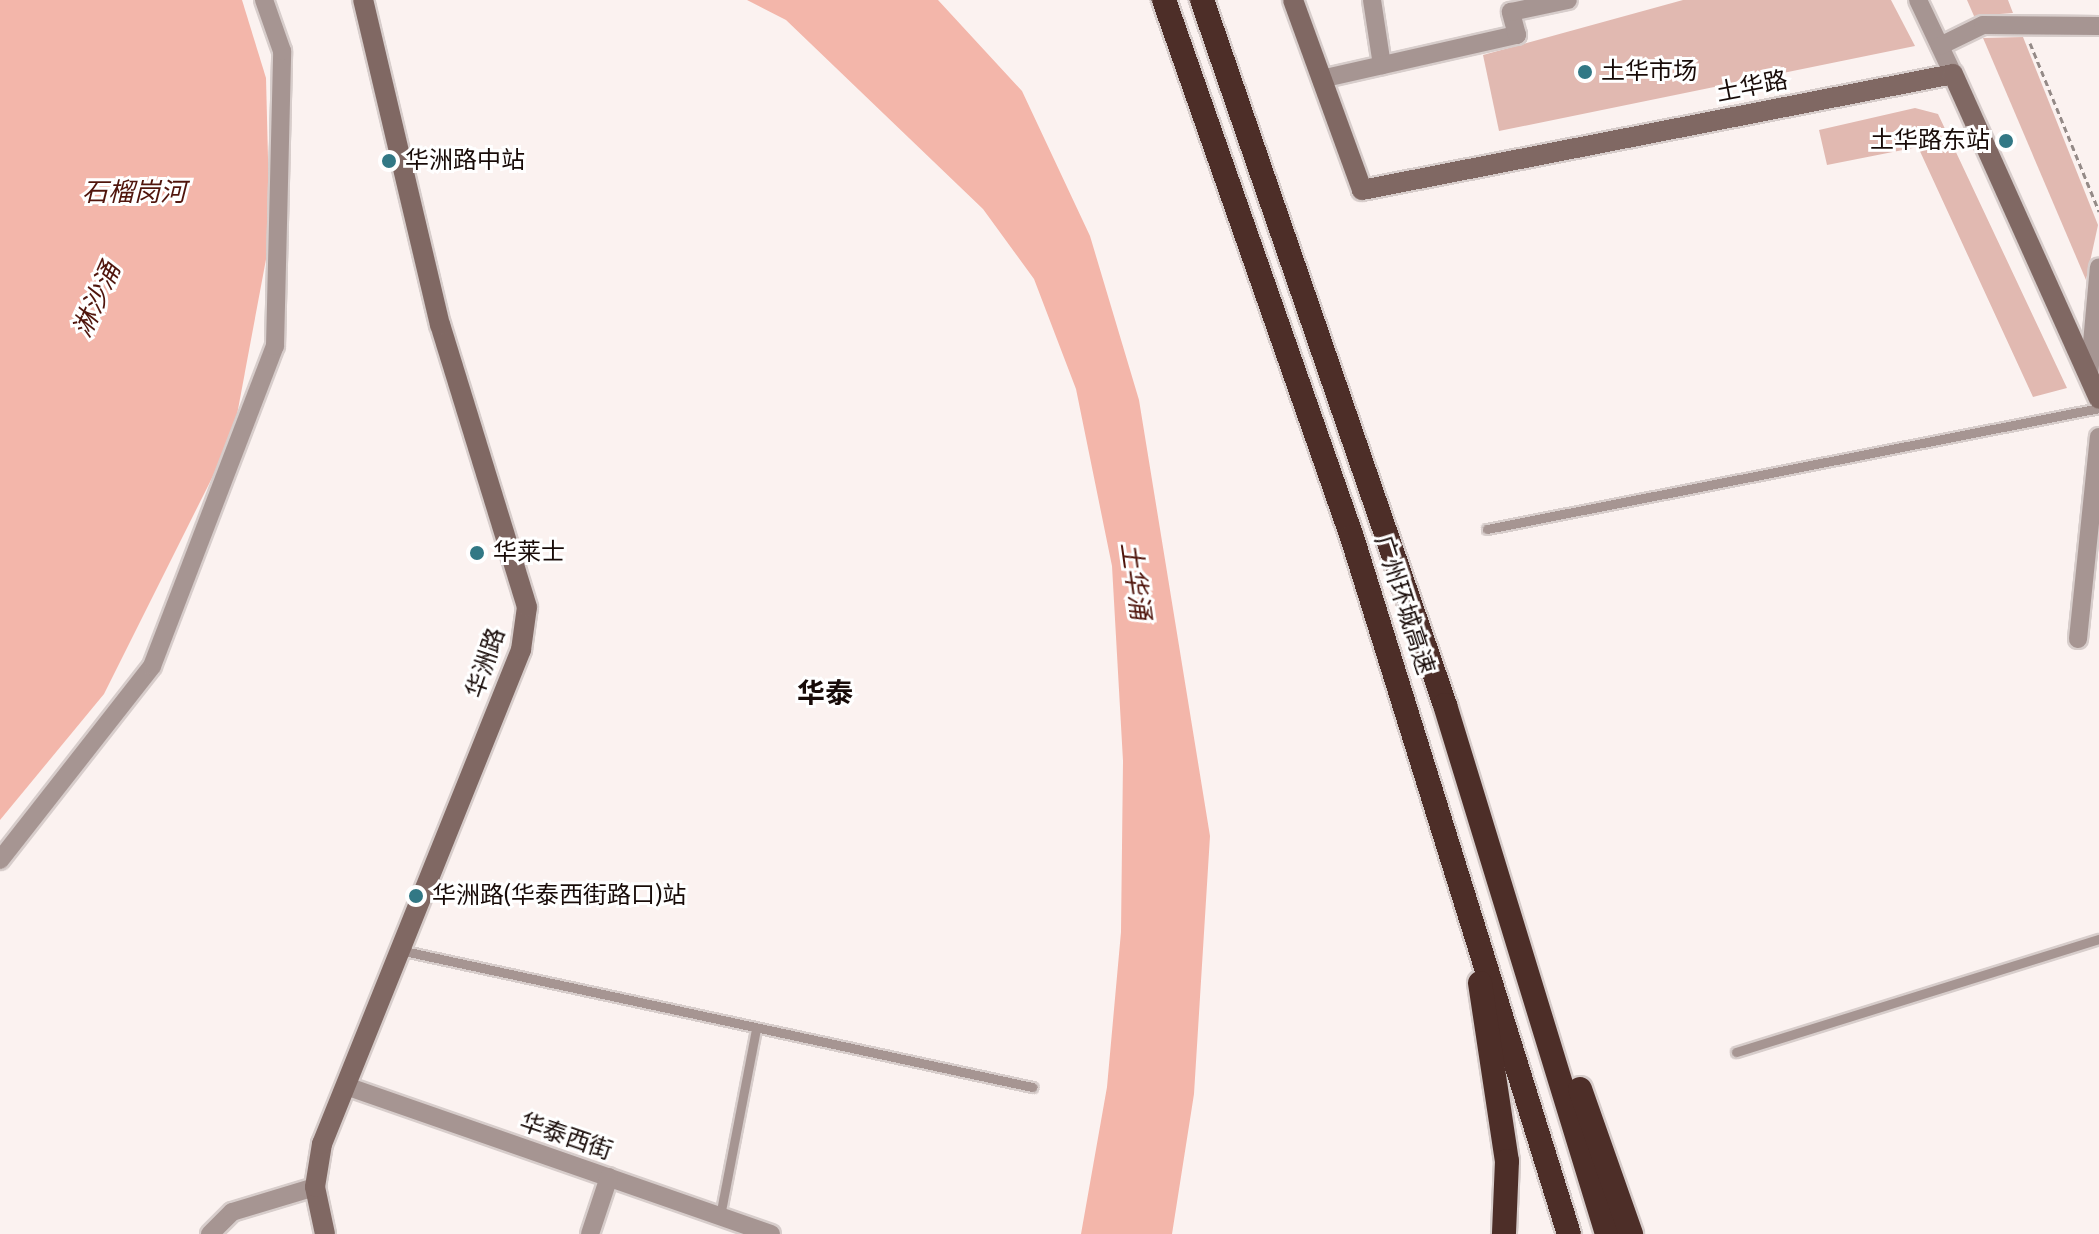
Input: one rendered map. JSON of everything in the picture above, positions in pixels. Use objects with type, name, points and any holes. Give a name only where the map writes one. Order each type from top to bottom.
[{"type":"highway","name":"广州环城高速","points":[[1164,0],[1415,729],[1569,1234]]},
{"type":"highway","name":"广州环城高速","points":[[1202,0],[1445,705],[1607,1234]]},
{"type":"highway","points":[[1445,705],[1631,1234]]},
{"type":"highway","points":[[1415,729],[1489,1030],[1507,1161],[1504,1234]]},
{"type":"main road","name":"华洲路","points":[[325,1234],[315,1187],[346,1086],[404,951],[521,650],[527,607],[436,311],[363,0]]},
{"type":"main road","name":"土华路","points":[[1293,0],[1362,190],[1953,74]]},
{"type":"main road","points":[[1953,74],[2099,399]]},
{"type":"street","points":[[0,860],[152,666],[275,346],[282,51],[264,0]]},
{"type":"street","points":[[1372,0],[1382,65]]},
{"type":"street","points":[[1321,79],[1517,35],[1511,12],[1534,4],[1568,0]]},
{"type":"street","points":[[1918,0],[1953,74]]},
{"type":"street","points":[[1940,46],[1983,25],[2099,26]]},
{"type":"street","points":[[2089,376],[2099,267]]},
{"type":"street","points":[[2078,639],[2099,437]]},
{"type":"street","name":"华泰西街","points":[[346,1086],[771,1234]]},
{"type":"street","points":[[590,1234],[609,1177]]},
{"type":"street","points":[[210,1234],[232,1212],[315,1187]]},
{"type":"lane","points":[[1487,529],[2099,408]]},
{"type":"lane","points":[[1736,1052],[2099,939]]},
{"type":"lane","points":[[404,951],[1032,1087]]},
{"type":"lane","points":[[720,1216],[756,1029]]},
{"type":"path","points":[[2022,25],[2099,211]]},
{"type":"water","name":"石榴岗河","points":[[0,0],[242,0],[266,78],[270,238],[233,436],[104,694],[0,820]]},
{"type":"water","name":"土华涌","points":[[747,0],[938,0],[1022,91],[1090,236],[1139,400],[1210,836],[1194,1094],[1172,1234],[1081,1234],[1107,1087],[1121,932],[1123,761],[1112,566],[1076,389],[1034,279],[983,209],[786,20]]},
{"type":"building","points":[[1683,0],[1891,0],[1915,46],[1499,131],[1483,55]]},
{"type":"building","points":[[1967,0],[2008,0],[2013,13],[1974,16]]},
{"type":"building","points":[[2023,37],[2098,225],[2086,280],[1983,38]]},
{"type":"building","points":[[1915,108],[1938,114],[2067,388],[2033,397],[1918,147],[1827,165],[1819,130]]},
{"type":"place","name":"土华市场","points":[[1585,72]]},
{"type":"place","name":"土华路东站","points":[[2006,141]]},
{"type":"place","name":"华洲路中站","points":[[389,161]]},
{"type":"place","name":"华莱士","points":[[477,553]]},
{"type":"place","name":"华洲路(华泰西街路口)站","points":[[416,896]]},
{"type":"district","name":"华泰","points":[[825,694]]},
{"type":"water label","name":"淋沙涌","points":[[97,300]]}]
